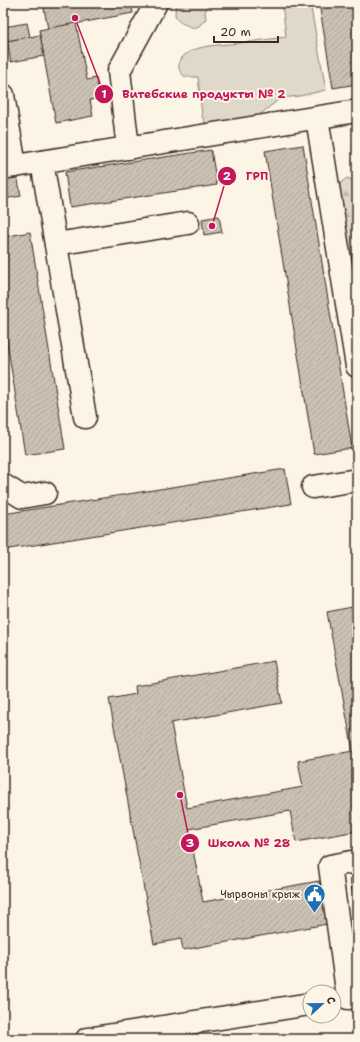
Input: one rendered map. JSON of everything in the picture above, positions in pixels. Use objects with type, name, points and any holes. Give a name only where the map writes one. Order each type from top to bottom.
[{"type":"street","points":[[128,148],[119,70],[156,3]]},
{"type":"street","points":[[3,94],[9,167],[357,111]]},
{"type":"street","points":[[317,118],[357,366]]},
{"type":"street","points":[[42,162],[85,417]]},
{"type":"street","points":[[56,244],[188,223]]},
{"type":"street","points":[[313,487],[357,480]]},
{"type":"street","points":[[3,484],[22,497],[45,493]]},
{"type":"street","points":[[346,998],[330,866],[357,861]]},
{"type":"street","points":[[87,1039],[302,1005]]},
{"type":"green space","points":[[177,3],[224,3],[208,5],[205,12],[206,19],[199,26],[194,28],[178,20],[175,14]]},
{"type":"green space","points":[[282,3],[310,3],[326,90],[300,96],[281,98],[256,118],[218,127],[205,123],[202,116],[198,77],[185,77],[180,70],[180,61],[184,55],[198,48],[286,37]]},
{"type":"green space","points":[[347,178],[357,182],[357,327],[334,188]]},
{"type":"building","points":[[43,3],[131,3],[133,13],[48,29]]},
{"type":"building","points":[[319,3],[357,3],[357,84],[333,88]]},
{"type":"building","points":[[27,23],[30,37],[7,41],[4,27]]},
{"type":"building","points":[[76,23],[87,80],[96,78],[100,98],[90,100],[93,116],[56,123],[39,30]]},
{"type":"building","points":[[40,35],[44,56],[11,62],[7,41]]},
{"type":"building","points":[[303,145],[352,448],[314,454],[265,151]]},
{"type":"building","points":[[211,150],[217,185],[70,207],[65,172]]},
{"type":"building","points":[[17,175],[21,196],[3,199],[3,177]]},
{"type":"building","points":[[219,216],[222,232],[204,235],[202,219]]},
{"type":"building","points":[[30,232],[65,449],[25,455],[3,317],[3,237]]},
{"type":"building","points":[[285,469],[291,504],[3,550],[3,514]]},
{"type":"building","points":[[357,606],[357,831],[296,842],[290,811],[189,829],[203,902],[319,881],[327,924],[183,950],[181,939],[154,944],[109,699],[136,694],[135,686],[274,661],[282,703],[171,723],[187,808],[303,787],[298,761],[353,751],[327,612]]},
{"type":"building","points":[[357,878],[357,901],[354,902],[350,879]]},
{"type":"place","name":"Витебские продукты № 2","points":[[75,18]]},
{"type":"place","name":"ГРП","points":[[212,226]]},
{"type":"place","name":"Школа № 28","points":[[180,795]]},
{"type":"place","name":"Чырвоны крыж","points":[[315,914]]}]
